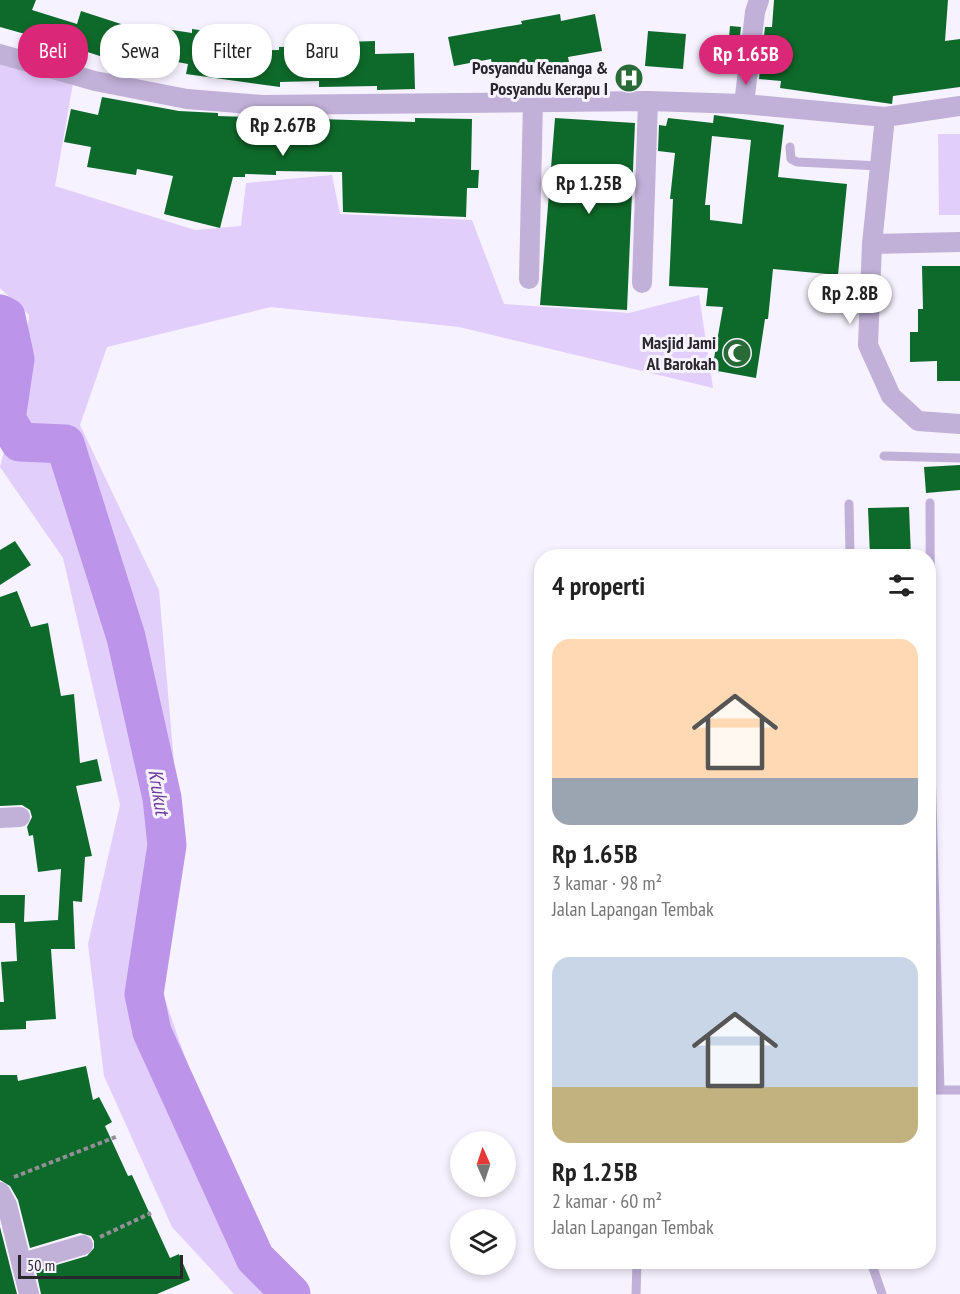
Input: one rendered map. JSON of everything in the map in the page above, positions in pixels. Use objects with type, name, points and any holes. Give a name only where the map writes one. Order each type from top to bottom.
[{"type":"street","points":[[744,104],[755,12],[759,0]]},
{"type":"street","points":[[0,54],[95,81],[187,99],[263,105],[648,101],[744,104],[885,117],[960,106]]},
{"type":"street","points":[[642,283],[648,101]]},
{"type":"street","points":[[530,279],[533,102]]},
{"type":"street","points":[[885,117],[872,244],[868,345],[891,396],[918,421],[960,424]]},
{"type":"street","points":[[872,244],[960,242]]},
{"type":"street","points":[[0,818],[20,817]]},
{"type":"street","points":[[1,1192],[29,1294]]},
{"type":"street","points":[[22,1263],[83,1245]]},
{"type":"lane","points":[[790,147],[791,159],[797,162],[880,166]]},
{"type":"lane","points":[[884,456],[960,458]]},
{"type":"lane","points":[[930,503],[930,549]]},
{"type":"lane","points":[[849,504],[850,549]]},
{"type":"lane","points":[[936,960],[940,1090]]},
{"type":"lane","points":[[936,1090],[960,1090]]},
{"type":"lane","points":[[636,1294],[637,1269]]},
{"type":"lane","points":[[873,1269],[882,1294]]},
{"type":"path","points":[[21,1172],[117,1136]]},
{"type":"path","points":[[83,1245],[151,1213]]},
{"type":"shaded area","points":[[0,49],[18,55],[18,78],[74,78],[55,186],[195,230],[241,226],[246,183],[332,175],[340,214],[472,220],[504,304],[629,313],[699,295],[713,388],[459,327],[271,307],[107,347],[80,425],[159,590],[174,762],[175,899],[163,994],[268,1294],[234,1294],[172,1227],[104,1076],[88,944],[120,805],[63,558],[0,467],[22,381],[29,315],[0,288]]},
{"type":"shaded area","points":[[938,134],[960,134],[960,215],[939,215]]},
{"type":"building","points":[[0,0],[36,0],[32,10],[77,24],[18,24],[18,32],[0,27]]},
{"type":"building","points":[[774,0],[948,0],[945,41],[960,39],[960,87],[893,96],[892,104],[780,88],[781,81],[759,79],[765,27],[772,27]]},
{"type":"building","points":[[81,11],[121,24],[100,24],[100,56],[88,52],[88,24],[77,24]]},
{"type":"building","points":[[560,14],[561,21],[595,14],[602,51],[568,57],[569,62],[494,75],[491,59],[454,66],[448,37],[522,24],[521,21]]},
{"type":"building","points":[[730,26],[741,27],[737,63],[727,62]]},
{"type":"building","points":[[180,31],[192,33],[192,75],[186,74],[188,64],[180,63]]},
{"type":"building","points":[[648,31],[686,34],[683,69],[645,66]]},
{"type":"building","points":[[375,41],[375,54],[414,53],[415,89],[377,90],[377,86],[319,87],[319,81],[280,82],[280,87],[215,78],[272,78],[272,50],[279,50],[279,47],[284,47],[284,78],[360,78],[360,42]]},
{"type":"building","points":[[102,97],[179,111],[218,113],[218,116],[415,122],[415,118],[472,119],[471,170],[479,170],[478,188],[467,188],[466,217],[343,212],[342,172],[276,171],[276,175],[245,174],[245,177],[233,177],[220,228],[164,214],[173,176],[137,169],[136,175],[87,167],[91,147],[64,142],[71,109],[98,115]]},
{"type":"building","points":[[714,115],[784,125],[778,177],[847,184],[838,275],[773,269],[768,319],[765,319],[756,378],[712,370],[723,307],[706,306],[708,288],[669,286],[673,199],[670,199],[675,153],[658,151],[659,125],[666,126],[668,118],[713,123]],"holes":[[[712,136],[751,140],[742,224],[710,220],[710,205],[705,205]]]},
{"type":"building","points":[[555,118],[635,123],[627,310],[540,305]]},
{"type":"building","points":[[922,266],[960,266],[960,381],[937,381],[937,361],[910,362],[910,332],[918,332],[918,309],[923,309]]},
{"type":"building","points":[[960,465],[960,490],[926,493],[924,467]]},
{"type":"building","points":[[909,507],[911,549],[870,549],[868,508]]},
{"type":"building","points":[[15,541],[31,565],[0,585],[0,550]]},
{"type":"building","points":[[17,591],[31,627],[48,623],[61,696],[74,694],[80,763],[97,759],[102,781],[76,786],[92,856],[85,857],[82,902],[73,901],[75,949],[51,949],[56,1019],[26,1021],[26,1029],[0,1030],[0,1002],[4,1002],[1,962],[17,961],[15,923],[0,923],[0,895],[25,895],[24,922],[58,920],[61,869],[38,872],[33,835],[29,836],[27,827],[32,817],[30,810],[22,805],[0,806],[0,597]]},
{"type":"building","points":[[86,1066],[93,1100],[99,1097],[112,1122],[105,1126],[128,1176],[132,1175],[170,1258],[179,1254],[190,1280],[157,1294],[41,1294],[36,1271],[87,1256],[94,1248],[94,1241],[91,1236],[80,1233],[30,1248],[18,1200],[10,1186],[0,1180],[0,1075],[17,1075],[18,1081]]},
{"type":"building","points":[[0,1227],[17,1294],[0,1294]]},
{"type":"waterway","name":"Krukut","points":[[0,314],[6,317],[15,359],[6,419],[20,442],[65,444],[126,637],[162,798],[167,845],[144,994],[152,1032],[255,1258],[291,1294]]},
{"type":"place","name":"Posyandu Kenanga & Posyandu Kerapu I","points":[[629,78]]},
{"type":"place","name":"Masjid Jami Al Barokah","points":[[737,353]]}]
